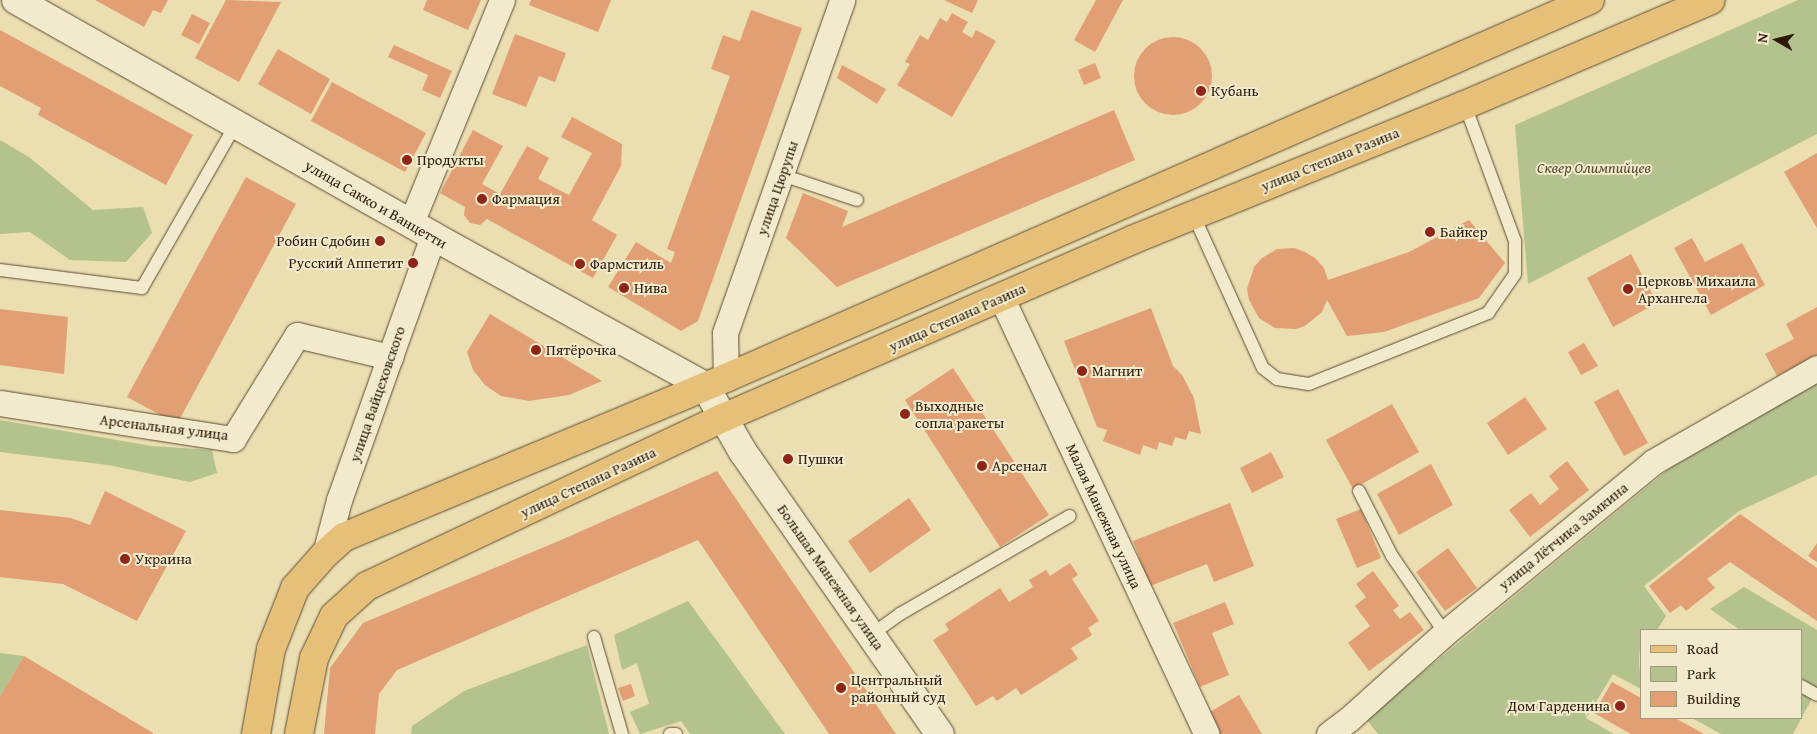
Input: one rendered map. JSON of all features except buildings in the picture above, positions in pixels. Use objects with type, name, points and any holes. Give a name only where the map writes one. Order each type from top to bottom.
[{"type":"main road","points":[[256,734],[271,650],[295,588],[324,554],[344,537],[716,382],[1590,0]]},
{"type":"main road","name":"улица Степана Разина","points":[[299,734],[314,658],[334,616],[367,586],[722,418],[1193,214],[1465,105],[1711,0]]},
{"type":"street","name":"улица Сакко и Ванцетти","points":[[16,0],[422,230],[716,382]]},
{"type":"street","name":"улица Вайцеховского","points":[[324,554],[339,500],[390,356],[422,230],[502,0]]},
{"type":"street","name":"улица Цюрупы","points":[[716,382],[725,333],[842,0]]},
{"type":"street","name":"Малая Манежная улица","points":[[1001,297],[1207,734]]},
{"type":"street","name":"Арсенальная улица","points":[[0,403],[233,439],[297,335],[390,356]]},
{"type":"street","name":"улица Лётчика Замкина","points":[[1329,734],[1349,719],[1445,633],[1653,462],[1817,368]]},
{"type":"street","points":[[716,382],[722,418]]},
{"type":"street","name":"Большая Манежная улица","points":[[722,418],[743,452],[940,734]]},
{"type":"lane","points":[[1193,214],[1263,368],[1278,380],[1309,384],[1488,313],[1515,274],[1515,241],[1465,105]]},
{"type":"lane","points":[[0,270],[142,288],[236,124]]},
{"type":"lane","points":[[782,175],[857,200]]},
{"type":"lane","points":[[1359,491],[1392,556],[1445,633]]},
{"type":"lane","points":[[871,635],[900,614],[1070,516]]},
{"type":"lane","points":[[594,637],[622,734]]},
{"type":"lane","points":[[1802,687],[1817,695]]},
{"type":"lane","points":[[670,734],[676,734]]},
{"type":"green space","name":"Сквер Олимпийцев","points":[[1798,0],[1817,0],[1817,134],[1528,284],[1515,125]]},
{"type":"green space","points":[[0,140],[29,157],[93,210],[143,207],[152,233],[126,262],[70,260],[30,232],[0,234]]},
{"type":"green space","points":[[1817,379],[1817,475],[1739,511],[1644,586],[1666,616],[1658,629],[1640,629],[1640,688],[1613,674],[1586,718],[1614,734],[1378,734],[1366,719],[1671,467]]},
{"type":"green space","points":[[0,420],[152,446],[212,450],[217,473],[190,482],[108,465],[0,452]]},
{"type":"green space","points":[[1744,587],[1817,630],[1817,689],[1802,717],[1802,629],[1739,629],[1710,609]]},
{"type":"green space","points":[[688,601],[785,734],[690,734],[681,721],[640,734],[630,712],[649,704],[637,663],[622,670],[614,635]]},
{"type":"green space","points":[[587,645],[609,734],[411,734],[412,726],[464,691]]},
{"type":"green space","points":[[0,653],[24,656],[0,697]]},
{"type":"green space","points":[[1694,719],[1801,719],[1793,734],[1721,734]]},
{"type":"place","name":"Кубань","points":[[1201,91]]},
{"type":"place","name":"Продукты","points":[[407,160]]},
{"type":"place","name":"Фармация","points":[[482,199]]},
{"type":"place","name":"Байкер","points":[[1430,232]]},
{"type":"place","name":"Робин Сдобин","points":[[380,241]]},
{"type":"place","name":"Русский Аппетит","points":[[413,263]]},
{"type":"place","name":"Фармстиль","points":[[580,264]]},
{"type":"place","name":"Нива","points":[[624,288]]},
{"type":"place","name":"Церковь Михаила Архангела","points":[[1628,289]]},
{"type":"place","name":"Пятёрочка","points":[[536,350]]},
{"type":"place","name":"Магнит","points":[[1082,371]]},
{"type":"place","name":"Выходные сопла ракеты","points":[[905,414]]},
{"type":"place","name":"Пушки","points":[[788,459]]},
{"type":"place","name":"Арсенал","points":[[982,466]]},
{"type":"place","name":"Украина","points":[[125,559]]},
{"type":"place","name":"Центральный районный суд","points":[[841,688]]},
{"type":"place","name":"Дом Гарденина","points":[[1620,706]]}]
